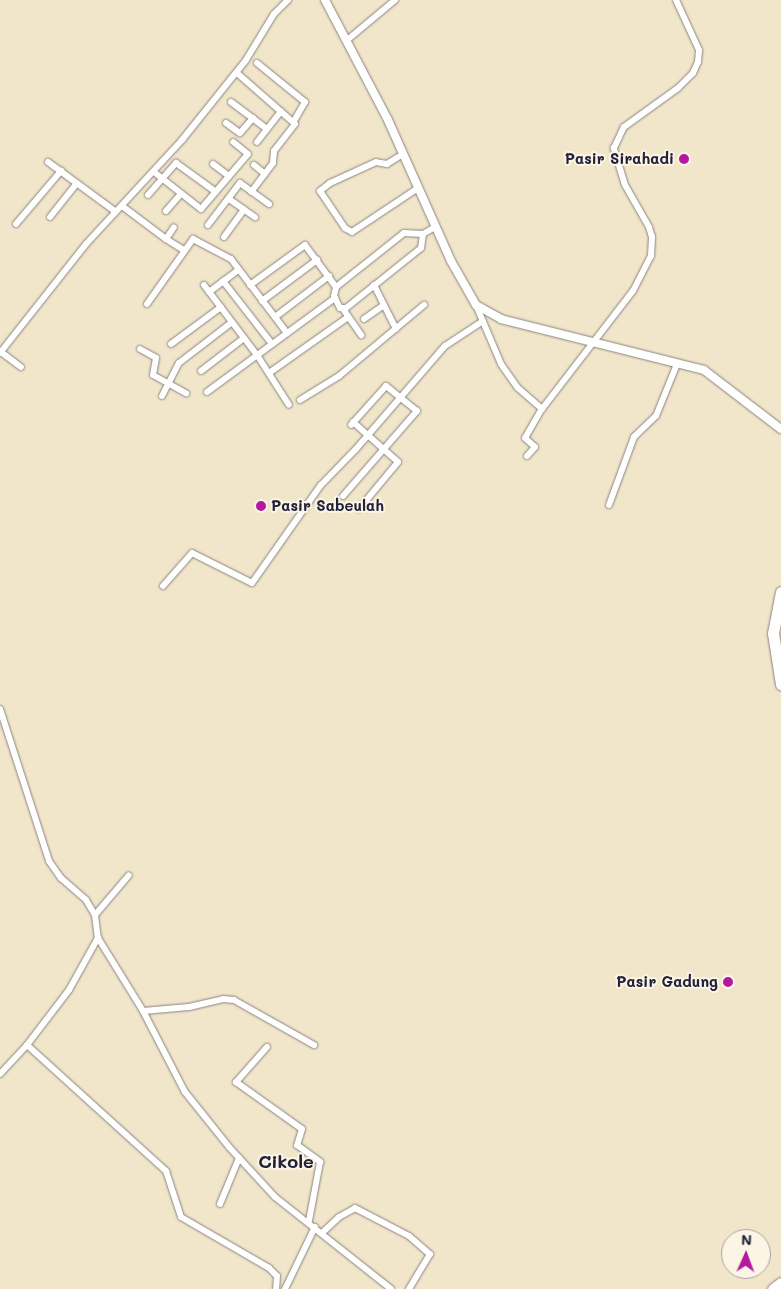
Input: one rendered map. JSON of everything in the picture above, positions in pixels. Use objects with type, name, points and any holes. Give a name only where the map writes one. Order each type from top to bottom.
[{"type":"highway","points":[[781,592],[773,633],[781,684]]},
{"type":"highway","points":[[781,618],[781,657]]},
{"type":"highway","points":[[773,1289],[781,1283]]},
{"type":"street","points":[[22,367],[0,353],[86,244],[154,172],[237,73],[274,14],[288,0]]},
{"type":"street","points":[[325,0],[403,154],[436,227],[476,305],[501,364],[518,388],[542,409]]},
{"type":"street","points":[[346,42],[395,0]]},
{"type":"street","points":[[527,456],[535,447],[526,438],[542,409],[633,291],[651,256],[649,227],[625,185],[614,148],[624,127],[678,88],[693,73],[698,62],[696,41],[676,0]]},
{"type":"street","points":[[251,192],[274,161],[274,152],[294,127],[294,121],[305,102],[257,64]]},
{"type":"street","points":[[237,73],[294,121]]},
{"type":"street","points":[[231,102],[267,129]]},
{"type":"street","points":[[257,142],[281,111]]},
{"type":"street","points":[[226,123],[240,133],[253,118]]},
{"type":"street","points":[[154,172],[201,209],[248,154],[233,142]]},
{"type":"street","points":[[403,154],[387,164],[376,162],[330,183],[320,191],[345,228],[352,232],[418,188]]},
{"type":"street","points":[[48,162],[116,212]]},
{"type":"street","points":[[148,195],[176,163],[216,192]]},
{"type":"street","points":[[213,164],[229,176]]},
{"type":"street","points":[[254,165],[265,174]]},
{"type":"street","points":[[16,224],[61,171]]},
{"type":"street","points":[[50,217],[77,183]]},
{"type":"street","points":[[208,225],[240,184],[269,204]]},
{"type":"street","points":[[166,211],[181,194]]},
{"type":"street","points":[[229,199],[255,217]]},
{"type":"street","points":[[122,206],[184,251]]},
{"type":"street","points":[[224,237],[244,209]]},
{"type":"street","points":[[166,239],[174,227]]},
{"type":"street","points":[[336,287],[404,233],[423,234],[436,227]]},
{"type":"street","points":[[343,309],[421,248],[423,234]]},
{"type":"street","points":[[147,304],[193,239],[226,255],[287,333]]},
{"type":"street","points":[[250,285],[305,245],[336,287],[335,298],[360,335]]},
{"type":"street","points":[[262,301],[317,260]]},
{"type":"street","points":[[209,292],[238,270]]},
{"type":"street","points":[[275,317],[329,276]]},
{"type":"street","points":[[223,281],[272,344]]},
{"type":"street","points":[[204,285],[257,355],[289,405]]},
{"type":"street","points":[[374,286],[396,329]]},
{"type":"street","points":[[207,392],[335,298]]},
{"type":"street","points":[[300,400],[339,376],[424,305]]},
{"type":"street","points":[[476,305],[501,320],[704,370],[781,430]]},
{"type":"street","points":[[364,319],[384,306]]},
{"type":"street","points":[[171,344],[220,307]]},
{"type":"street","points":[[269,372],[348,317]]},
{"type":"street","points":[[163,586],[192,553],[252,583],[321,485],[368,436],[445,346],[483,321]]},
{"type":"street","points":[[162,396],[179,363],[232,322]]},
{"type":"street","points":[[201,371],[244,338]]},
{"type":"street","points":[[140,349],[156,357],[152,375],[186,393]]},
{"type":"street","points":[[608,505],[634,437],[656,416],[676,364]]},
{"type":"street","points":[[343,496],[383,449],[416,411],[386,386],[352,424],[368,436],[383,449],[398,462],[359,509]]},
{"type":"street","points":[[1,713],[49,861],[61,878],[86,900],[94,915],[98,938],[143,1011],[185,1092],[239,1158],[275,1197],[323,1232],[392,1289]]},
{"type":"street","points":[[94,915],[129,875]]},
{"type":"street","points":[[0,1074],[27,1045],[69,990],[98,938]]},
{"type":"street","points":[[143,1011],[190,1007],[223,999],[234,1000],[314,1045]]},
{"type":"street","points":[[27,1045],[166,1172],[181,1217],[269,1268],[276,1276],[276,1289]]},
{"type":"street","points":[[267,1046],[236,1082],[302,1129],[297,1145],[321,1164],[309,1221]]},
{"type":"street","points":[[220,1204],[239,1158]]},
{"type":"street","points":[[323,1232],[339,1217],[355,1208],[410,1236],[430,1254],[409,1289]]},
{"type":"street","points":[[284,1289],[315,1226]]},
{"type":"place","name":"Pasir Sirahadi","points":[[684,159]]},
{"type":"place","name":"Pasir Sabeulah","points":[[261,506]]},
{"type":"place","name":"Pasir Gadung","points":[[728,982]]},
{"type":"district","name":"Cikole","points":[[286,1161]]}]
